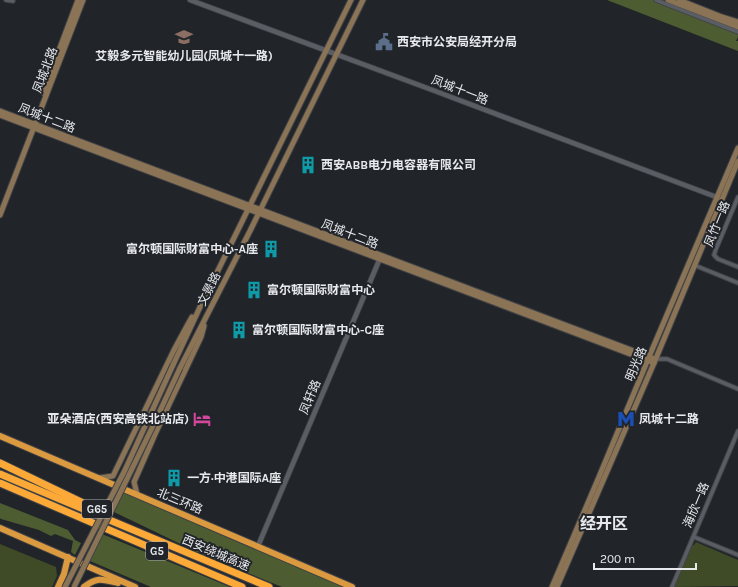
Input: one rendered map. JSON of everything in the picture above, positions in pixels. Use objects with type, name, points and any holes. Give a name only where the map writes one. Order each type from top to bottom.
[{"type":"highway","name":"北三环路","points":[[0,436],[352,587]]},
{"type":"highway","name":"G65","points":[[0,463],[193,555]]},
{"type":"highway","name":"西安绕城高速","points":[[0,474],[269,587]]},
{"type":"highway","name":"西安绕城高速","points":[[0,483],[242,587]]},
{"type":"highway","name":"G65","points":[[0,488],[72,514]]},
{"type":"highway","points":[[0,528],[133,586]]},
{"type":"highway","points":[[58,587],[64,574],[68,557]]},
{"type":"highway","points":[[84,587],[92,581],[101,579],[133,586]]},
{"type":"main road","name":"凤城北路","points":[[0,215],[78,0]]},
{"type":"main road","name":"凤城北路","points":[[0,207],[83,0]]},
{"type":"main road","name":"文景路","points":[[65,587],[125,470],[201,305],[351,0]]},
{"type":"main road","name":"文景路","points":[[74,587],[180,368],[363,0]]},
{"type":"main road","points":[[668,0],[738,27]]},
{"type":"main road","points":[[679,0],[738,22]]},
{"type":"main road","name":"凤城十二路","points":[[0,111],[32,126]]},
{"type":"main road","name":"凤城十二路","points":[[0,115],[259,211],[654,361]]},
{"type":"main road","name":"明光路","points":[[557,587],[654,361],[738,148]]},
{"type":"main road","name":"明光路","points":[[719,199],[738,161]]},
{"type":"main road","name":"明光路","points":[[552,587],[648,359],[692,264]]},
{"type":"main road","points":[[99,478],[113,476],[174,350],[187,326],[201,305]]},
{"type":"main road","points":[[137,494],[134,482],[201,337],[207,314]]},
{"type":"street","points":[[6,0],[13,0]]},
{"type":"street","name":"凤城十一路","points":[[190,0],[719,199]]},
{"type":"street","points":[[656,0],[738,32]]},
{"type":"street","name":"凤竹一路","points":[[738,197],[714,255],[718,259],[738,267]]},
{"type":"street","name":"凤轩路","points":[[258,546],[380,258]]},
{"type":"street","points":[[692,264],[738,283]]},
{"type":"street","name":"凤城十二路","points":[[654,361],[667,359],[738,389]]},
{"type":"street","name":"海欣一路","points":[[672,587],[738,431]]},
{"type":"street","points":[[694,537],[738,555]]},
{"type":"green space","points":[[607,0],[654,0],[738,33],[736,41],[738,41],[738,51]]},
{"type":"green space","points":[[124,491],[349,587],[282,587],[195,551],[114,512]]},
{"type":"green space","points":[[0,503],[68,530],[75,540],[81,543],[75,555],[71,552],[73,541],[55,534],[51,536],[39,530],[1,519]]},
{"type":"green space","points":[[102,534],[230,587],[151,587],[90,561]]},
{"type":"green space","points":[[696,542],[738,560],[738,586],[674,587],[691,544],[694,545]]},
{"type":"green space","points":[[0,544],[56,567],[57,576],[52,587],[0,587]]},
{"type":"place","name":"艾毅多元智能幼儿园(凤城十一路)","points":[[184,37]]},
{"type":"place","name":"西安市公安局经开分局","points":[[384,42]]},
{"type":"place","name":"西安ABB电力电容器有限公司","points":[[308,165]]},
{"type":"place","name":"富尔顿国际财富中心-A座","points":[[271,249]]},
{"type":"place","name":"富尔顿国际财富中心","points":[[254,290]]},
{"type":"place","name":"富尔顿国际财富中心-C座","points":[[239,330]]},
{"type":"place","name":"亚朵酒店(西安高铁北站店)","points":[[202,419]]},
{"type":"place","name":"凤城十二路","points":[[626,419]]},
{"type":"place","name":"一方·中港国际A座","points":[[174,478]]},
{"type":"district","name":"经开区","points":[[604,523]]}]
